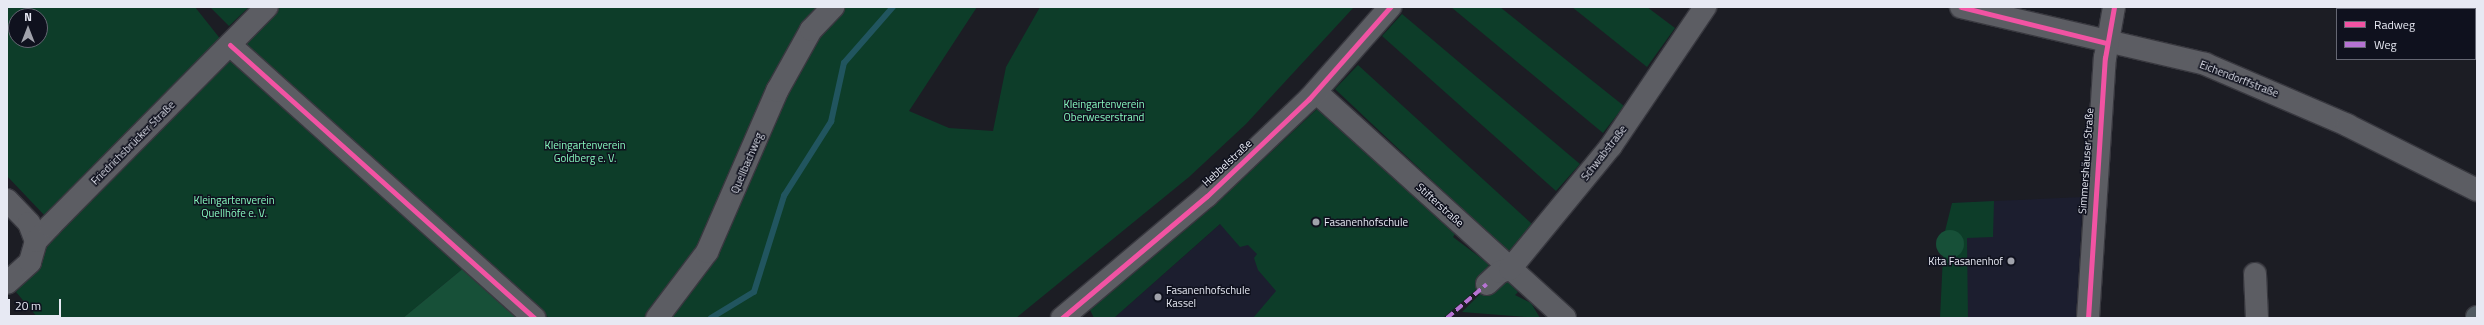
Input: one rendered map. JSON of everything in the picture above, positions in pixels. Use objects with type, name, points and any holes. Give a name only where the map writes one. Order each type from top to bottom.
[{"type":"street","name":"Friedrichsbrücker Straße","points":[[7,283],[30,262],[36,241],[267,7]]},
{"type":"street","name":"Quellbachweg","points":[[657,318],[707,252],[777,91],[810,30],[833,7]]},
{"type":"street","name":"Hebbelstraße","points":[[1062,318],[1207,196],[1316,92],[1390,7]]},
{"type":"street","name":"Schwabstraße","points":[[1486,284],[1500,272],[1510,269],[1611,146],[1658,81],[1705,7]]},
{"type":"street","name":"Eichendorffstraße","points":[[1961,7],[2107,43],[2205,64],[2340,121],[2430,163],[2477,190]]},
{"type":"street","name":"Simmershäuser Straße","points":[[2088,318],[2094,189],[2107,43],[2114,7]]},
{"type":"street","points":[[230,45],[534,318]]},
{"type":"street","name":"Stifterstraße","points":[[1316,92],[1565,318]]},
{"type":"street","points":[[7,200],[29,224],[36,241]]},
{"type":"street","points":[[2255,274],[2257,318]]},
{"type":"shaded area","name":"Kita Fasanenhof","points":[[2083,197],[2076,318],[1940,318],[1952,203]]},
{"type":"shaded area","points":[[1226,219],[1417,318],[1114,318]]},
{"type":"green space","points":[[7,7],[195,7],[222,41],[46,217],[7,176]]},
{"type":"green space","points":[[210,7],[249,7],[229,26]]},
{"type":"green space","name":"Kleingartenverein Goldberg e. V.","points":[[276,7],[828,7],[701,248],[650,318],[549,318],[247,47],[243,40]]},
{"type":"green space","name":"Kleingartenverein Oberweserstrand","points":[[840,7],[977,7],[909,111],[949,128],[993,131],[1006,67],[1040,7],[1354,7],[1246,124],[1189,177],[1016,318],[669,318],[817,31]]},
{"type":"green space","points":[[1451,7],[1500,7],[1624,106],[1603,133]]},
{"type":"green space","points":[[1572,7],[1647,7],[1675,28],[1647,67]]},
{"type":"green space","points":[[1402,14],[1580,164],[1556,191],[1382,36]]},
{"type":"green space","name":"Kleingartenverein Quellhöfe e. V.","points":[[230,54],[466,266],[403,318],[38,318],[16,292],[37,268],[54,232]]},
{"type":"green space","points":[[1358,65],[1532,224],[1508,252],[1335,89]]},
{"type":"green space","name":"Fasanenhofschule","points":[[1317,109],[1455,234],[1453,237],[1489,264],[1484,283],[1443,318],[1253,318],[1276,291],[1258,270],[1254,258],[1257,254],[1248,245],[1240,247],[1220,224],[1114,318],[1094,318],[1090,310],[1215,205]]},
{"type":"green space","points":[[1994,201],[1993,237],[1967,238],[1968,318],[1940,318],[1944,235],[1952,203]]},
{"type":"green space","points":[[1950,230],[1960,234],[1964,244],[1960,254],[1950,258],[1940,254],[1936,244],[1940,234]]},
{"type":"green space","points":[[466,266],[521,318],[403,318]]},
{"type":"green space","points":[[1505,279],[1518,292],[1515,295],[1531,303],[1540,318],[1462,312],[1485,289]]},
{"type":"waterway","points":[[711,318],[754,292],[784,196],[831,122],[844,63],[893,7]]},
{"type":"marked path","points":[[1447,318],[1487,284]]},
{"type":"cycle path","points":[[1062,318],[1207,196],[1309,99],[1390,7]]},
{"type":"cycle path","points":[[1961,7],[2107,43]]},
{"type":"cycle path","points":[[2088,318],[2105,58],[2114,7]]},
{"type":"cycle path","points":[[230,45],[534,318]]},
{"type":"place","name":"Fasanenhofschule","points":[[1316,222]]},
{"type":"place","name":"Kita Fasanenhof","points":[[2011,261]]},
{"type":"place","name":"Fasanenhofschule Kassel","points":[[1158,297]]}]
